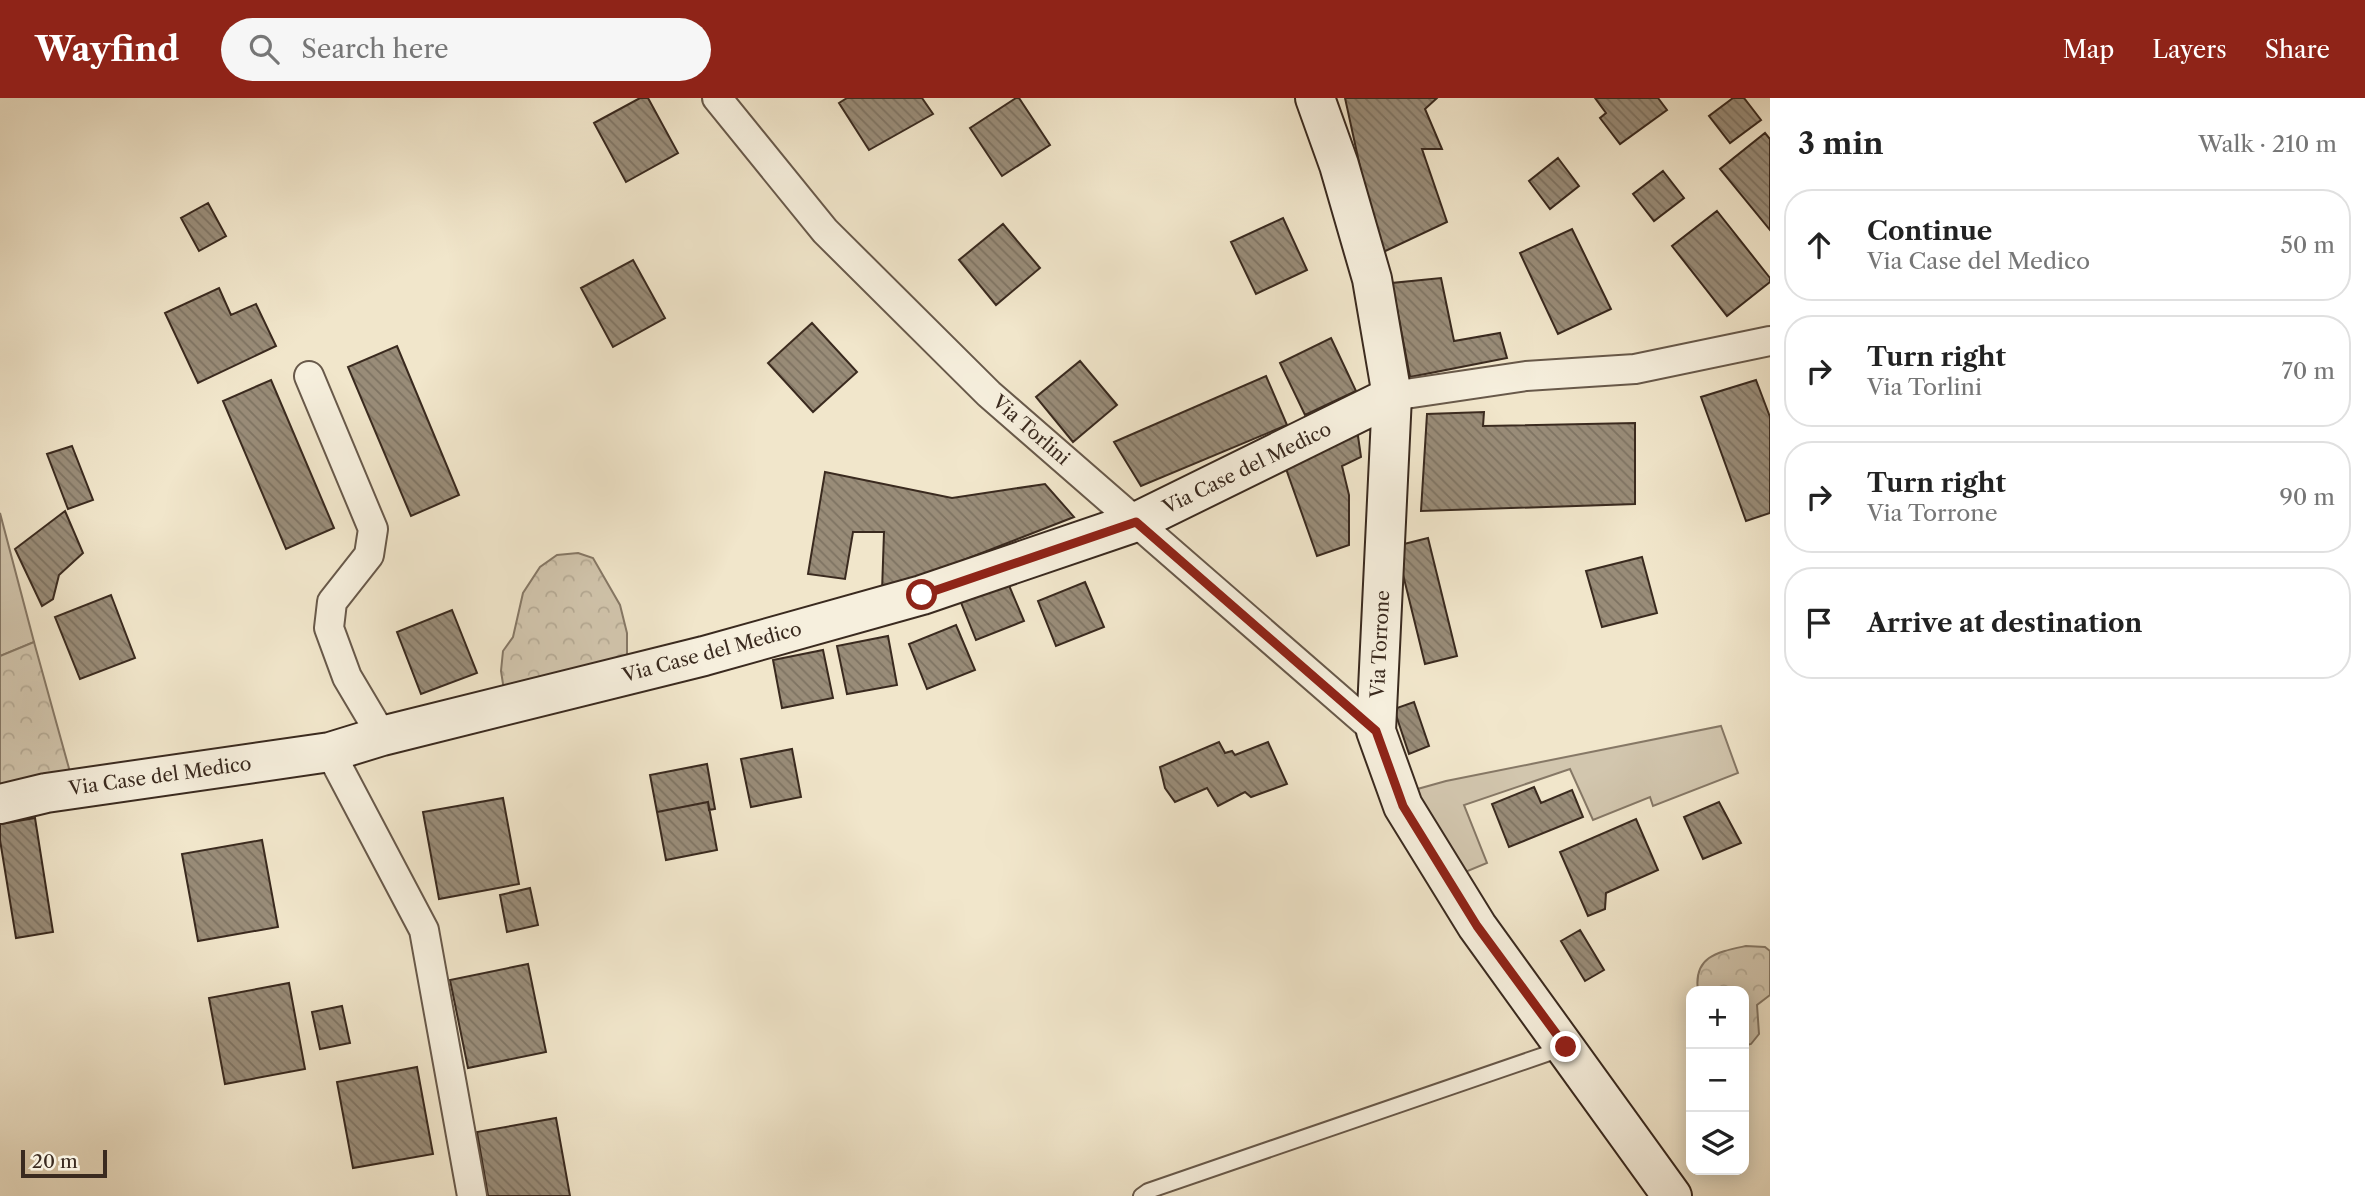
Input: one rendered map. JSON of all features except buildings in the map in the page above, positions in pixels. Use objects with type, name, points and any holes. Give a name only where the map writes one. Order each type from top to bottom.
[{"type":"main road","name":"Via Torrone","points":[[1315,98],[1339,165],[1372,279],[1392,396],[1376,731],[1403,806],[1477,926],[1672,1196]]},
{"type":"main road","name":"Via Case del Medico","points":[[0,804],[46,793],[330,752],[382,736],[704,656],[922,595],[1136,522],[1392,396]]},
{"type":"street","name":"Via Torlini","points":[[717,98],[825,231],[989,394],[1376,731]]},
{"type":"street","points":[[1392,396],[1526,376],[1635,369],[1770,341]]},
{"type":"street","points":[[309,376],[373,530],[369,555],[332,602],[330,628],[347,677],[382,736]]},
{"type":"street","points":[[330,752],[424,930],[472,1196]]},
{"type":"lane","points":[[1141,1196],[1148,1191],[1566,1047]]},
{"type":"green space","points":[[0,513],[34,642],[0,656]]},
{"type":"green space","points":[[578,553],[593,558],[620,605],[627,633],[627,666],[505,697],[501,671],[503,651],[513,637],[523,593],[540,567],[557,555]]},
{"type":"green space","points":[[34,642],[70,772],[0,787],[0,656]]},
{"type":"green space","points":[[1721,726],[1738,773],[1653,806],[1650,797],[1593,820],[1570,769],[1464,805],[1487,863],[1458,875],[1414,790],[1446,781]]},
{"type":"green space","points":[[1746,946],[1765,947],[1770,951],[1770,995],[1757,1005],[1759,1034],[1749,1045],[1749,986],[1698,986],[1699,970],[1704,963],[1726,951]]},
{"type":"route","points":[[922,595],[1136,522],[1376,731],[1403,806],[1477,926],[1566,1047]]}]
